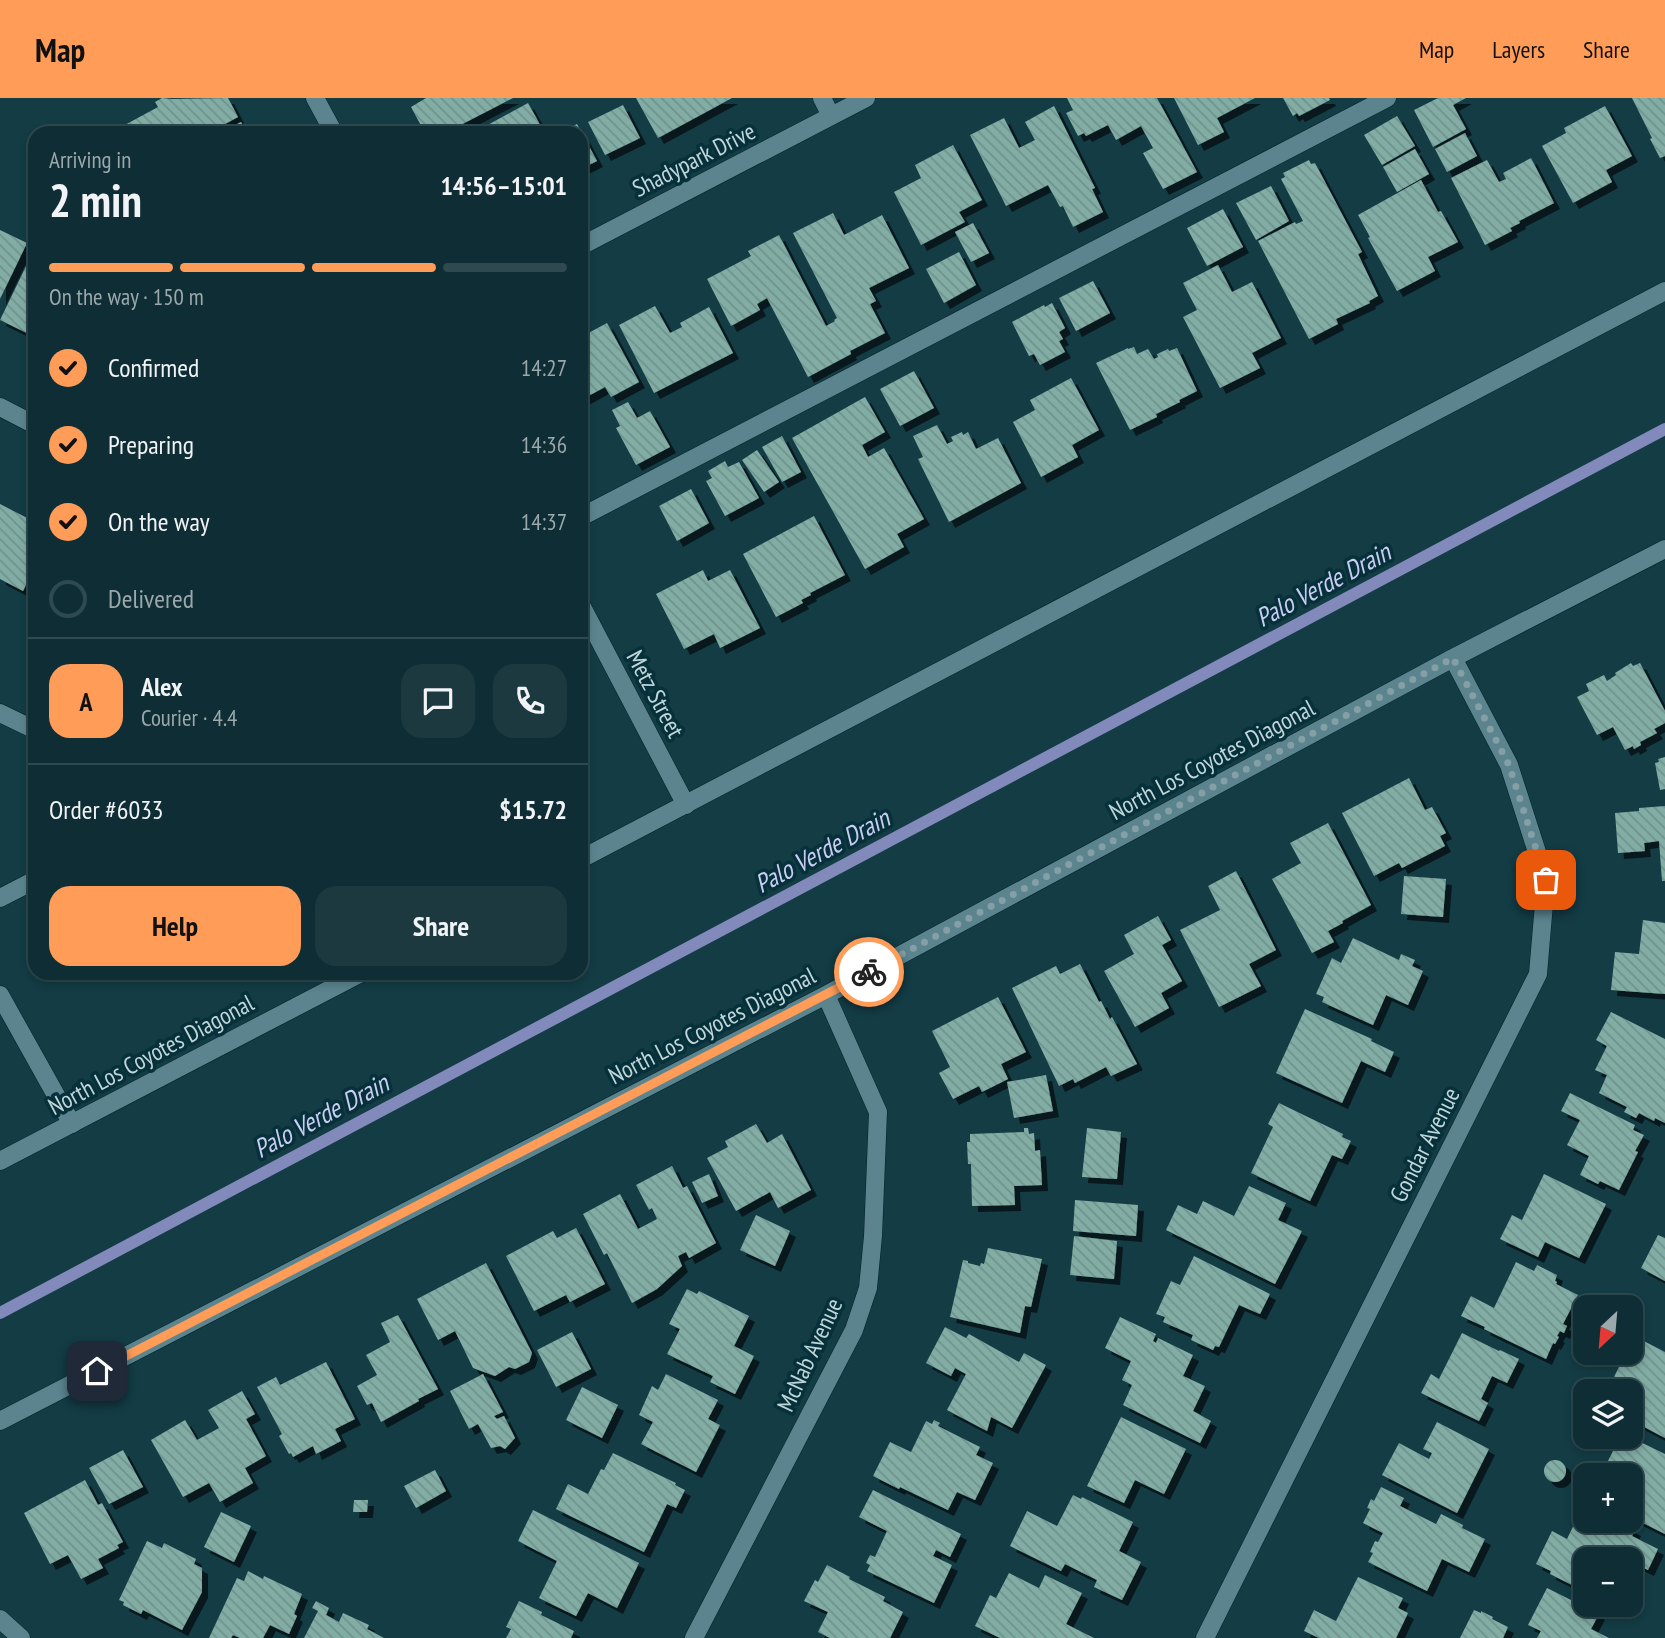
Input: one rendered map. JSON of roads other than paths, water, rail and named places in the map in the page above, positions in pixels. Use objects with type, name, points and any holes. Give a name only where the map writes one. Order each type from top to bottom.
[{"type":"street","points":[[316,98],[330,126]]},
{"type":"street","points":[[822,98],[831,116]]},
{"type":"street","name":"Shadypark Drive","points":[[588,242],[866,98]]},
{"type":"street","points":[[588,513],[1387,98]]},
{"type":"street","points":[[588,855],[1665,291]]},
{"type":"street","points":[[0,407],[28,421]]},
{"type":"street","name":"North Los Coyotes Diagonal","points":[[0,1421],[826,995],[1453,658],[1665,550]]},
{"type":"street","name":"Metz Street","points":[[588,618],[685,805]]},
{"type":"street","name":"Gondar Avenue","points":[[1205,1638],[1538,974],[1546,880],[1509,765],[1453,658]]},
{"type":"street","points":[[0,713],[28,727]]},
{"type":"street","points":[[0,898],[28,884]]},
{"type":"street","name":"North Los Coyotes Diagonal","points":[[0,1161],[348,980]]},
{"type":"street","points":[[0,995],[72,1124]]},
{"type":"street","name":"McNab Avenue","points":[[694,1638],[854,1330],[868,1289],[878,1112],[826,995]]},
{"type":"street","points":[[0,1619],[21,1638]]},
{"type":"waterway","name":"Palo Verde Drain","points":[[0,1313],[1665,429]]}]
